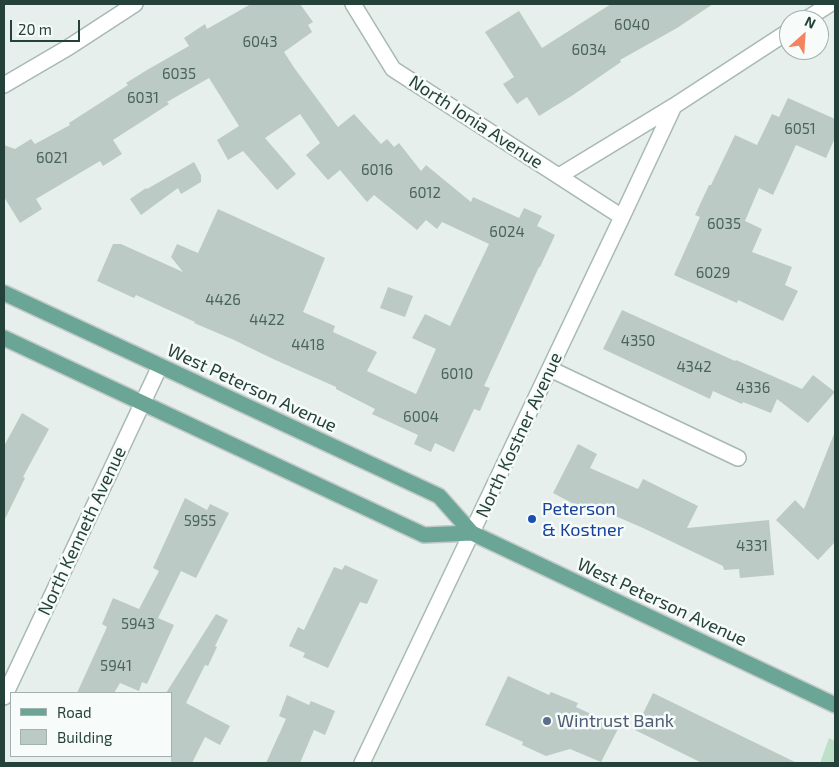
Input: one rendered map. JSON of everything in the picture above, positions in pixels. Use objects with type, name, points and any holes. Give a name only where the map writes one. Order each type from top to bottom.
[{"type":"main road","name":"West Peterson Avenue","points":[[4,293],[439,496],[472,533],[835,705]]},
{"type":"main road","name":"West Peterson Avenue","points":[[4,338],[424,535],[472,533]]},
{"type":"street","points":[[4,85],[69,47],[135,4]]},
{"type":"street","name":"North Ionia Avenue","points":[[353,4],[394,69],[622,217]]},
{"type":"street","points":[[559,176],[674,106],[779,38]]},
{"type":"street","name":"North Kostner Avenue","points":[[362,763],[674,106]]},
{"type":"street","name":"North Kenneth Avenue","points":[[4,697],[160,366]]},
{"type":"street","points":[[550,369],[738,458]]},
{"type":"green space","points":[[829,738],[835,741],[835,763],[820,763]]},
{"type":"building","points":[[251,4],[300,4],[313,22],[308,25],[312,32],[284,52],[338,127],[354,114],[381,144],[387,139],[394,147],[399,143],[421,171],[426,165],[471,202],[473,197],[519,218],[524,208],[542,216],[537,226],[555,235],[484,386],[490,388],[480,411],[474,409],[454,452],[435,443],[431,452],[414,444],[418,435],[372,414],[375,409],[336,389],[336,387],[136,295],[134,298],[97,281],[113,244],[121,244],[183,272],[171,257],[177,244],[198,253],[218,209],[325,258],[303,312],[335,326],[333,332],[377,352],[367,371],[416,394],[436,349],[412,338],[425,314],[450,326],[489,244],[442,222],[437,229],[426,220],[417,230],[374,195],[367,202],[340,170],[328,180],[306,155],[320,143],[300,114],[265,138],[296,174],[277,190],[243,151],[228,160],[217,140],[239,126],[209,78],[167,102],[169,104],[113,140],[122,154],[103,166],[100,161],[36,199],[42,209],[20,223],[4,197],[4,145],[15,149],[31,139],[35,144],[70,125],[69,123],[128,85],[126,83],[189,46],[184,38],[205,24],[207,29]]},
{"type":"building","points":[[611,4],[713,4],[677,28],[620,60],[621,62],[539,116],[527,97],[517,104],[503,84],[514,77],[485,32],[519,11],[542,48]]},
{"type":"building","points":[[788,98],[835,119],[835,138],[826,158],[796,145],[773,195],[759,188],[745,221],[762,229],[752,252],[792,267],[785,285],[798,291],[783,321],[738,300],[737,303],[674,275],[700,217],[695,215],[735,135],[757,145],[772,114],[779,117]]},
{"type":"building","points":[[194,162],[201,175],[201,182],[181,194],[178,188],[141,215],[130,199],[146,188]]},
{"type":"building","points":[[388,287],[413,296],[405,317],[380,308]]},
{"type":"building","points":[[622,310],[802,389],[813,375],[835,392],[808,423],[777,399],[771,413],[743,402],[742,404],[713,391],[710,399],[603,349]]},
{"type":"building","points":[[22,413],[49,429],[23,477],[25,478],[4,521],[4,446]]},
{"type":"building","points":[[834,434],[835,542],[818,560],[776,520],[795,500],[804,509]]},
{"type":"building","points":[[578,444],[597,454],[590,468],[638,489],[643,479],[698,506],[687,528],[769,520],[774,575],[740,578],[739,569],[724,570],[723,566],[643,528],[590,505],[587,511],[553,493]]},
{"type":"building","points":[[185,498],[207,510],[210,504],[229,513],[196,578],[181,571],[158,618],[174,625],[147,684],[142,682],[139,691],[120,683],[115,692],[77,692],[107,627],[102,624],[113,598],[139,609],[159,571],[153,568]]},
{"type":"building","points":[[345,565],[378,580],[367,604],[360,602],[328,668],[303,657],[305,653],[289,646],[298,627],[304,630],[334,567],[342,570]]},
{"type":"building","points":[[216,614],[228,620],[215,646],[217,647],[208,666],[205,665],[186,703],[230,726],[220,745],[205,737],[192,763],[171,763],[172,692],[167,692]]},
{"type":"building","name":"Wintrust Bank","points":[[508,676],[549,695],[551,692],[578,703],[576,707],[619,727],[601,762],[570,749],[546,756],[522,745],[523,742],[485,725]]},
{"type":"building","points":[[653,693],[797,763],[702,763],[635,730]]},
{"type":"building","points":[[287,695],[309,705],[311,701],[335,711],[325,735],[314,730],[300,763],[266,763],[286,719],[279,716]]},
{"type":"place","name":"Peterson & Kostner","points":[[532,519]]},
{"type":"place","name":"Wintrust Bank","points":[[547,721]]}]
